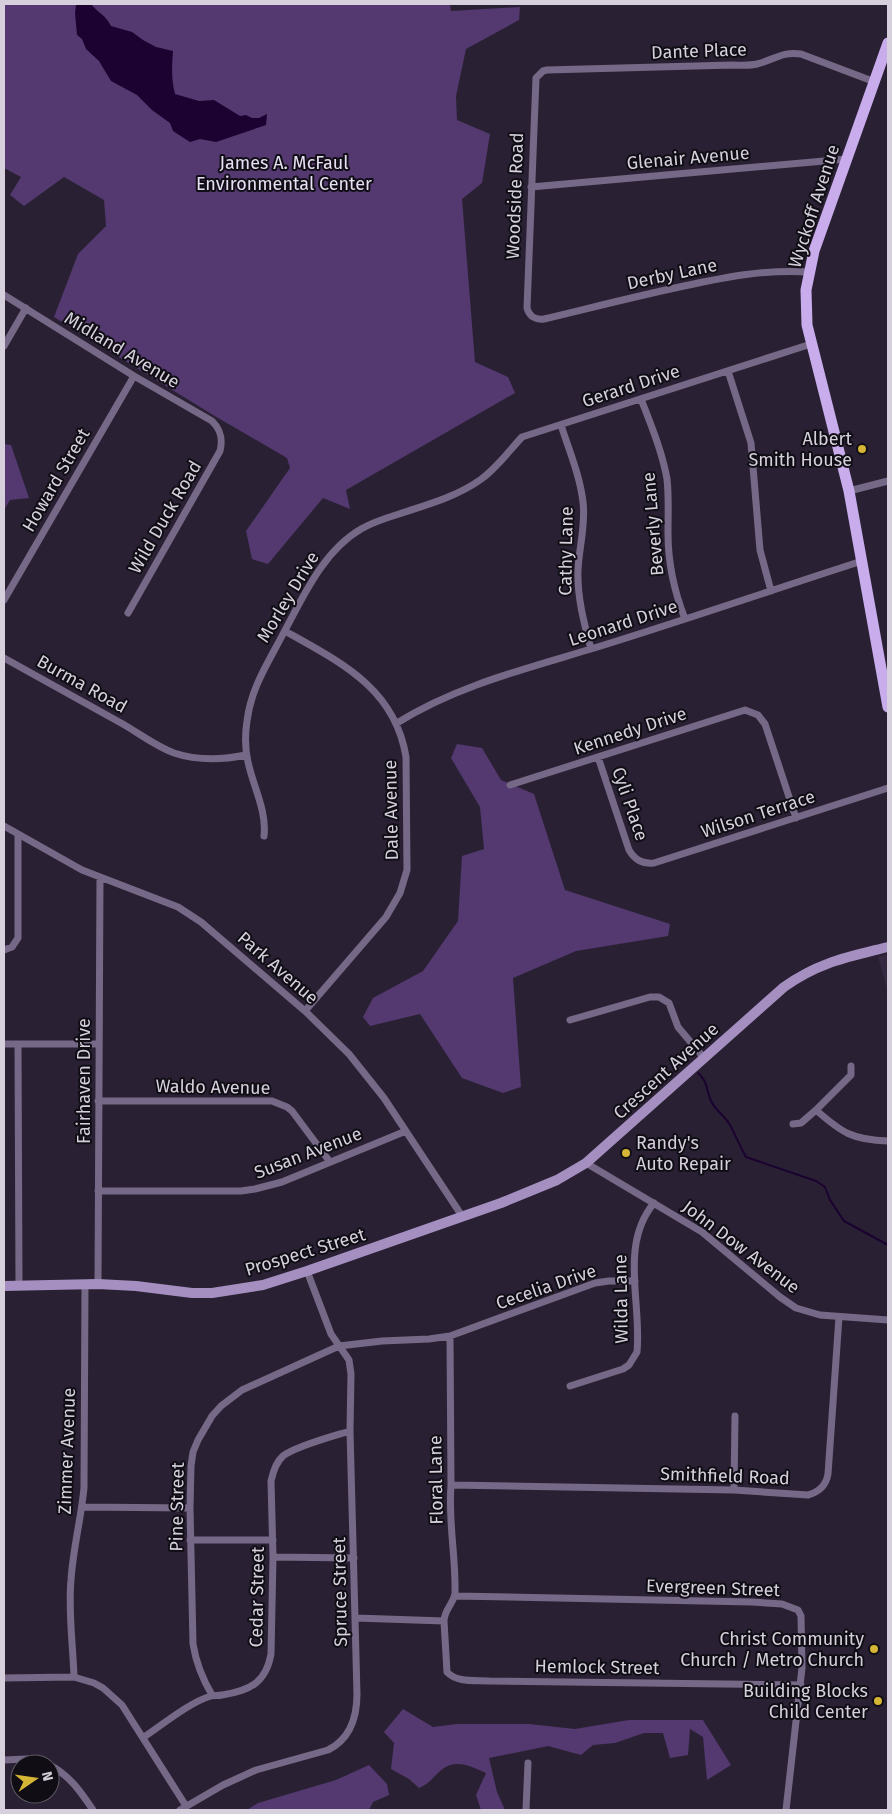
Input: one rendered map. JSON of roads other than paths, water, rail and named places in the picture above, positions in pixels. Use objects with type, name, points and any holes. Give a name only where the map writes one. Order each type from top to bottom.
[{"type":"main road","name":"Wyckoff Avenue","points":[[888,43],[814,251],[809,272],[806,308],[811,344],[849,491],[885,676],[888,707]]},
{"type":"main road","name":"Crescent Avenue","points":[[462,1216],[558,1180],[586,1164],[797,977],[828,962],[888,947]]},
{"type":"main road","name":"Prospect Street","points":[[4,1286],[98,1284],[136,1286],[192,1293],[212,1293],[263,1284],[307,1271],[462,1216]]},
{"type":"street","name":"Dante Place","points":[[547,70],[732,64],[744,66],[793,53],[801,54],[874,82]]},
{"type":"street","name":"Woodside Road","points":[[544,319],[535,319],[527,308],[534,82],[538,74],[547,70]]},
{"type":"street","name":"Glenair Avenue","points":[[531,187],[847,159]]},
{"type":"street","name":"Derby Lane","points":[[544,319],[665,290],[753,272],[781,270],[809,272]]},
{"type":"street","name":"Midland Avenue","points":[[4,294],[134,376],[212,421],[221,434]]},
{"type":"street","points":[[4,346],[26,308]]},
{"type":"street","name":"Gerard Drive","points":[[476,482],[491,472],[522,438],[811,344]]},
{"type":"street","points":[[728,371],[751,443],[760,550],[771,591]]},
{"type":"street","name":"Howard Street","points":[[4,600],[134,376]]},
{"type":"street","name":"Beverly Lane","points":[[641,399],[656,439],[666,479],[671,570],[685,619]]},
{"type":"street","name":"Cathy Lane","points":[[561,425],[580,486],[583,502],[583,529],[578,588],[582,616],[591,649]]},
{"type":"street","name":"Wild Duck Road","points":[[128,613],[220,451],[222,444],[221,434]]},
{"type":"street","points":[[849,491],[888,481]]},
{"type":"street","name":"Morley Drive","points":[[264,836],[263,815],[246,755],[247,722],[255,689],[265,665],[308,588],[333,552],[351,535],[375,522],[437,501],[476,482]]},
{"type":"street","name":"Leonard Drive","points":[[396,723],[449,695],[514,672],[862,561]]},
{"type":"street","name":"Dale Avenue","points":[[285,631],[320,651],[362,680],[381,698],[396,723],[404,744],[406,757],[408,835],[405,881],[397,900],[386,916],[305,1010]]},
{"type":"street","name":"Burma Road","points":[[4,658],[159,746],[189,757],[217,759],[246,755]]},
{"type":"street","name":"Kennedy Drive","points":[[510,785],[745,710],[758,715],[765,724],[796,818]]},
{"type":"street","name":"Cyli Place","points":[[598,757],[628,850],[636,860]]},
{"type":"street","name":"Wilson Terrace","points":[[636,860],[646,864],[654,863],[888,788]]},
{"type":"street","name":"Park Avenue","points":[[4,826],[82,870],[178,907],[190,914],[305,1010],[329,1033],[367,1076],[462,1216]]},
{"type":"street","points":[[4,950],[12,946],[18,938],[18,834]]},
{"type":"street","name":"Fairhaven Drive","points":[[98,1284],[100,878]]},
{"type":"street","points":[[570,1020],[650,997],[659,997],[669,1003],[678,1027],[704,1058]]},
{"type":"street","points":[[4,1044],[99,1044]]},
{"type":"street","points":[[18,1044],[19,1285]]},
{"type":"street","points":[[793,1124],[801,1123],[851,1075],[851,1066]]},
{"type":"street","name":"Waldo Avenue","points":[[98,1101],[272,1101],[292,1111],[330,1162]]},
{"type":"street","points":[[816,1110],[835,1127],[848,1134],[870,1140],[888,1141]]},
{"type":"street","name":"Susan Avenue","points":[[98,1191],[242,1191],[255,1189],[282,1182],[406,1131]]},
{"type":"street","name":"John Dow Avenue","points":[[586,1164],[702,1232],[786,1302],[810,1313],[888,1320]]},
{"type":"street","name":"Wilda Lane","points":[[570,1386],[623,1369],[637,1352],[634,1252],[643,1219],[654,1203]]},
{"type":"street","name":"Spruce Street","points":[[180,1810],[256,1770],[328,1750],[343,1740],[352,1726],[357,1708],[350,1430],[351,1374],[349,1360],[331,1334],[307,1271]]},
{"type":"street","name":"Cecelia Drive","points":[[468,1330],[595,1283],[635,1281]]},
{"type":"street","name":"Zimmer Avenue","points":[[74,1677],[70,1583],[82,1507],[85,1465],[85,1284]]},
{"type":"street","name":"Smithfield Road","points":[[451,1485],[734,1490],[808,1495],[820,1490],[828,1474],[840,1317]]},
{"type":"street","name":"Pine Street","points":[[212,1695],[196,1663],[193,1644],[190,1508],[193,1452],[204,1427],[221,1406],[242,1390],[339,1346],[382,1341],[429,1339],[450,1336],[468,1330]]},
{"type":"street","name":"Floral Lane","points":[[444,1621],[445,1613],[455,1596],[455,1570],[449,1508],[451,1485],[450,1336]]},
{"type":"street","points":[[734,1490],[735,1416]]},
{"type":"street","name":"Cedar Street","points":[[144,1737],[192,1705],[212,1695],[219,1696],[249,1688],[257,1683],[267,1669],[271,1654],[273,1557],[271,1481],[276,1466],[282,1457],[291,1452],[350,1430]]},
{"type":"street","points":[[82,1507],[190,1508]]},
{"type":"street","points":[[190,1540],[272,1540]]},
{"type":"street","points":[[273,1557],[354,1558]]},
{"type":"street","name":"Evergreen Street","points":[[455,1596],[752,1602],[782,1604],[798,1610],[801,1616],[802,1668],[786,1810]]},
{"type":"street","points":[[356,1618],[444,1621]]},
{"type":"street","name":"Hemlock Street","points":[[444,1621],[447,1672],[456,1679],[800,1685]]},
{"type":"street","points":[[4,1678],[74,1677],[94,1683],[111,1694],[122,1705],[144,1737],[186,1806]]},
{"type":"street","points":[[526,1810],[528,1763]]},
{"type":"street","points":[[60,1771],[75,1784],[93,1810]]},
{"type":"waterway","points":[[698,1073],[705,1082],[711,1101],[730,1125],[746,1157],[816,1181],[825,1187],[830,1200],[844,1221],[888,1245]]},
{"type":"place","name":"Albert Smith House","points":[[862,449]]},
{"type":"place","name":"Randy's Auto Repair","points":[[626,1153]]},
{"type":"place","name":"Christ Community Church / Metro Church","points":[[874,1649]]},
{"type":"place","name":"Building Blocks Child Center","points":[[878,1701]]},
{"type":"park label","name":"James A. McFaul Environmental Center","points":[[284,173]]}]
